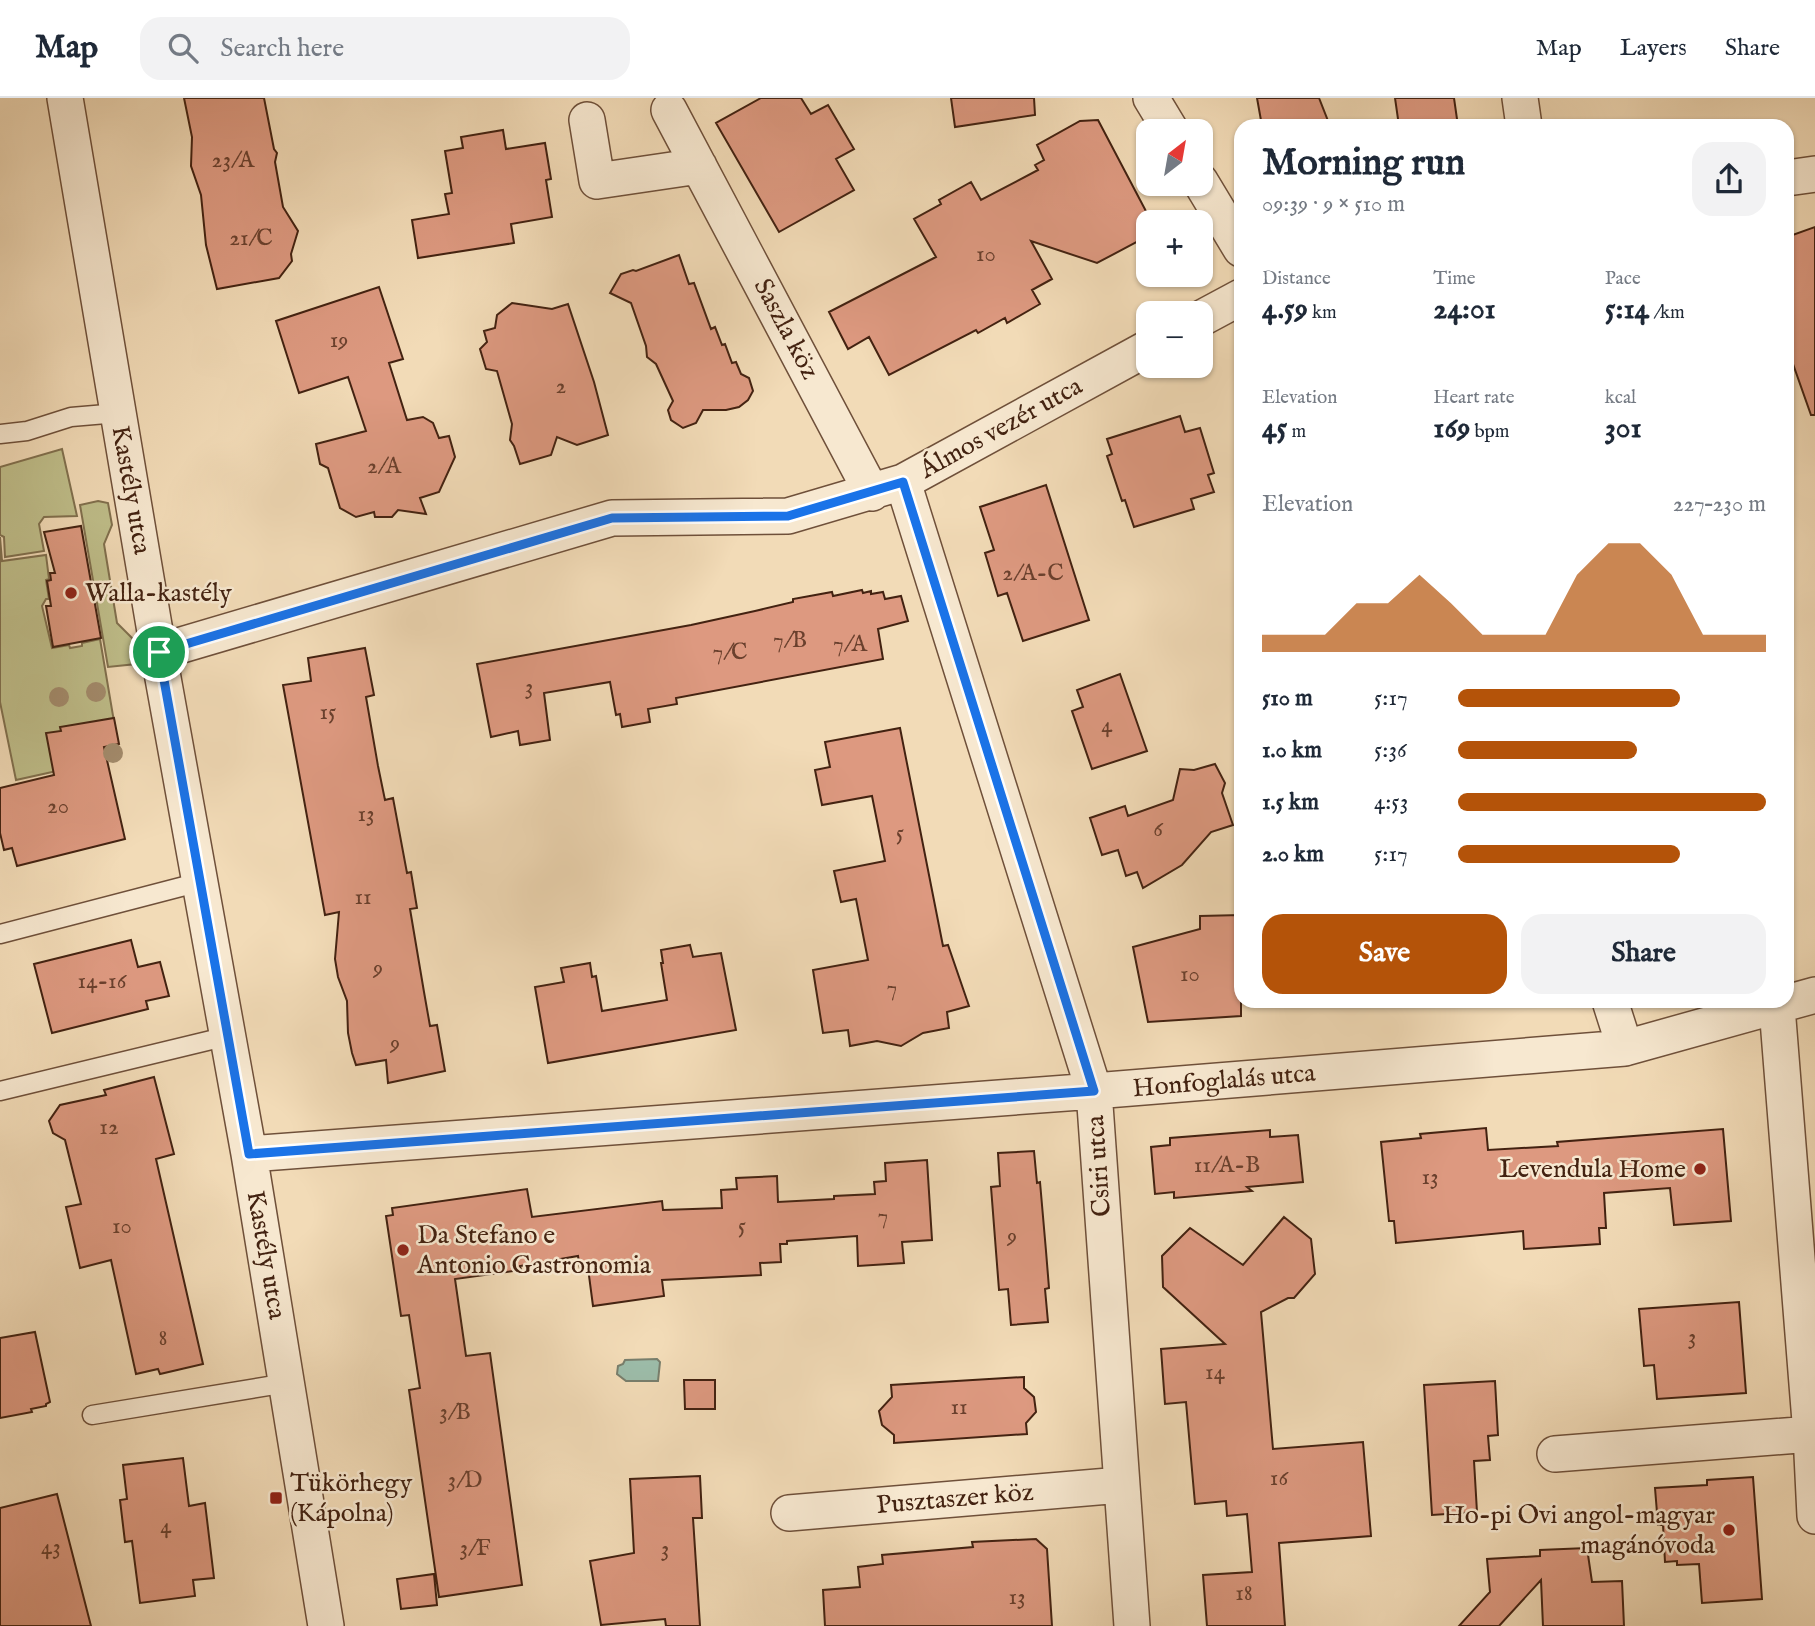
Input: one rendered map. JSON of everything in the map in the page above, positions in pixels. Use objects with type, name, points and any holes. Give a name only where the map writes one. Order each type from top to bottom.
[{"type":"street","name":"Kastély utca","points":[[65,98],[159,652],[249,1154],[326,1626]]},
{"type":"street","points":[[1151,98],[1164,119]]},
{"type":"street","points":[[1520,98],[1523,119]]},
{"type":"street","name":"Saszla köz","points":[[669,110],[699,166],[888,488]]},
{"type":"street","points":[[587,120],[597,181],[699,166]]},
{"type":"street","points":[[1794,177],[1815,174]]},
{"type":"street","points":[[1209,196],[1234,237]]},
{"type":"street","points":[[1213,312],[1234,301]]},
{"type":"street","name":"Álmos vezér utca","points":[[159,652],[612,518],[788,516],[888,488],[1136,354]]},
{"type":"street","name":"Csiri utca","points":[[888,488],[1094,1091],[1132,1626]]},
{"type":"street","name":"Honfoglalás utca","points":[[1794,1002],[1815,995]]},
{"type":"street","points":[[1612,1008],[1625,1048]]},
{"type":"street","name":"Honfoglalás utca","points":[[249,1154],[1625,1048],[1773,1008]]},
{"type":"street","points":[[1777,1008],[1811,1434],[1815,1516]]},
{"type":"street","points":[[1555,1454],[1811,1434]]},
{"type":"street","name":"Pusztaszer köz","points":[[789,1513],[1121,1485]]},
{"type":"lane","points":[[0,434],[27,431],[71,417],[118,413]]},
{"type":"lane","points":[[0,934],[200,882]]},
{"type":"lane","points":[[0,1091],[228,1037]]},
{"type":"lane","points":[[92,1415],[287,1383]]},
{"type":"shaded area","points":[[62,449],[77,516],[44,517],[39,524],[44,551],[5,557],[4,537],[0,535],[0,467]]},
{"type":"shaded area","points":[[98,501],[108,503],[112,525],[104,544],[117,623],[133,639],[136,664],[108,667],[80,505]]},
{"type":"shaded area","points":[[0,537],[2,561],[46,555],[49,599],[46,599],[42,606],[52,648],[82,646],[82,643],[100,639],[120,757],[16,780],[0,702]]},
{"type":"shaded area","points":[[657,1359],[660,1362],[658,1381],[626,1381],[617,1374],[618,1366],[625,1360]]},
{"type":"building","points":[[184,98],[264,98],[277,153],[275,162],[283,207],[298,231],[291,254],[292,261],[279,278],[217,289],[206,245],[201,195],[191,166],[192,137]]},
{"type":"building","points":[[761,98],[801,98],[811,114],[828,105],[854,149],[836,159],[854,190],[779,232],[716,123]]},
{"type":"building","points":[[951,98],[1034,98],[1035,115],[955,127]]},
{"type":"building","points":[[1257,98],[1319,98],[1327,119],[1261,119]]},
{"type":"building","points":[[1395,98],[1454,98],[1457,119],[1398,119]]},
{"type":"building","points":[[1098,120],[1145,210],[1136,210],[1136,242],[1097,263],[1031,241],[1052,279],[1032,290],[1040,304],[1007,323],[1005,318],[978,333],[976,330],[889,375],[869,337],[848,349],[829,312],[936,257],[914,219],[941,204],[939,200],[971,182],[981,200],[1038,170],[1035,165],[1044,160],[1037,145],[1080,121]]},
{"type":"building","points":[[503,130],[506,149],[545,143],[551,179],[546,180],[552,217],[511,224],[514,243],[418,258],[412,220],[449,214],[445,194],[452,193],[445,151],[463,148],[461,137]]},
{"type":"building","points":[[1815,227],[1815,415],[1811,415],[1794,367],[1794,234]]},
{"type":"building","points":[[679,255],[689,284],[694,283],[711,329],[715,327],[732,363],[736,362],[741,374],[749,378],[753,391],[748,400],[739,407],[703,410],[696,423],[683,428],[671,420],[668,410],[673,401],[656,364],[647,357],[646,346],[631,303],[610,293],[621,274]]},
{"type":"building","points":[[379,287],[403,359],[389,363],[407,420],[423,417],[433,423],[439,438],[449,436],[455,457],[439,492],[420,498],[426,514],[398,510],[392,517],[375,517],[374,512],[356,517],[340,508],[328,468],[320,464],[316,444],[366,431],[348,377],[299,393],[276,321]]},
{"type":"building","points":[[512,303],[552,309],[568,304],[608,435],[577,445],[557,437],[551,455],[520,464],[510,440],[512,424],[497,371],[486,369],[480,349],[487,342],[484,331],[495,328],[497,315]]},
{"type":"building","points":[[1180,416],[1185,432],[1200,428],[1214,473],[1208,475],[1214,492],[1191,499],[1194,509],[1134,527],[1107,456],[1112,454],[1107,439]]},
{"type":"building","points":[[1046,485],[1089,620],[1023,641],[1007,593],[998,596],[985,553],[994,550],[980,507]]},
{"type":"building","name":"Walla-kastély","points":[[81,526],[101,638],[53,647],[46,606],[51,606],[47,581],[51,580],[50,573],[55,573],[44,532]]},
{"type":"building","points":[[862,590],[863,593],[871,591],[871,594],[883,592],[885,599],[901,596],[908,621],[878,629],[883,659],[676,698],[677,704],[648,709],[650,722],[622,727],[620,714],[616,715],[610,682],[544,693],[550,740],[520,745],[518,731],[491,737],[477,664],[691,625],[793,602],[793,599],[832,592],[833,596]]},
{"type":"building","points":[[365,648],[374,695],[366,697],[378,766],[385,800],[393,798],[407,873],[411,872],[417,908],[410,909],[424,992],[430,1026],[437,1025],[445,1071],[388,1083],[386,1060],[356,1065],[352,1053],[347,1001],[335,959],[339,912],[325,915],[283,685],[311,681],[308,658]]},
{"type":"building","points":[[1120,674],[1147,751],[1092,769],[1072,711],[1083,707],[1077,690]]},
{"type":"building","points":[[114,718],[119,744],[104,747],[125,839],[17,866],[12,848],[4,850],[0,833],[0,788],[54,775],[46,733],[61,731],[60,727]]},
{"type":"building","points":[[900,728],[943,946],[948,945],[969,1006],[947,1012],[949,1028],[923,1033],[901,1046],[877,1041],[850,1046],[848,1030],[823,1033],[813,970],[868,960],[856,899],[841,902],[834,871],[885,861],[872,796],[822,805],[815,770],[830,767],[825,742]]},
{"type":"building","points":[[1215,764],[1225,783],[1222,793],[1233,825],[1211,832],[1182,865],[1143,888],[1137,872],[1126,876],[1118,850],[1102,855],[1090,818],[1125,806],[1128,816],[1173,800],[1180,769],[1194,770]]},
{"type":"building","points":[[1234,915],[1234,1008],[1241,1008],[1241,1016],[1148,1022],[1133,947],[1200,929],[1200,916]]},
{"type":"building","points":[[131,940],[138,967],[160,962],[169,996],[146,1001],[148,1009],[52,1033],[34,964]]},
{"type":"building","points":[[690,945],[693,957],[721,953],[736,1030],[548,1063],[535,987],[564,982],[561,968],[590,963],[592,977],[596,976],[602,1011],[667,1000],[661,950]]},
{"type":"building","points":[[154,1077],[174,1154],[156,1159],[203,1364],[160,1374],[158,1369],[136,1374],[111,1260],[80,1268],[66,1207],[81,1204],[65,1140],[53,1133],[49,1121],[60,1105],[106,1095],[104,1090]]},
{"type":"building","points":[[1486,1128],[1488,1150],[1558,1146],[1557,1142],[1723,1129],[1731,1221],[1674,1225],[1670,1188],[1604,1193],[1606,1228],[1599,1228],[1600,1244],[1524,1249],[1523,1231],[1396,1243],[1394,1221],[1389,1221],[1381,1142],[1421,1138],[1420,1134]]},
{"type":"building","points":[[1270,1130],[1270,1137],[1298,1135],[1303,1182],[1247,1187],[1252,1191],[1174,1198],[1174,1192],[1155,1194],[1151,1147],[1170,1145],[1170,1138]]},
{"type":"building","points":[[1034,1151],[1037,1183],[1040,1182],[1046,1251],[1048,1322],[1011,1325],[1008,1289],[999,1290],[991,1187],[1000,1186],[998,1153]]},
{"type":"building","points":[[927,1160],[932,1240],[902,1242],[904,1263],[858,1266],[857,1236],[787,1241],[787,1244],[780,1244],[781,1262],[760,1263],[761,1275],[662,1280],[664,1296],[593,1306],[588,1268],[580,1269],[578,1256],[520,1266],[521,1270],[455,1279],[466,1356],[490,1353],[522,1585],[439,1597],[409,1390],[420,1388],[409,1315],[401,1316],[386,1216],[393,1215],[392,1208],[527,1189],[532,1217],[662,1201],[663,1210],[722,1208],[721,1190],[737,1189],[736,1178],[777,1176],[778,1202],[834,1199],[834,1196],[875,1194],[874,1182],[886,1181],[885,1163]]},
{"type":"building","points":[[1284,1217],[1311,1239],[1315,1274],[1294,1298],[1288,1298],[1261,1312],[1273,1449],[1363,1442],[1371,1536],[1279,1543],[1285,1626],[1207,1626],[1203,1575],[1252,1572],[1247,1514],[1227,1516],[1226,1501],[1195,1504],[1186,1402],[1165,1404],[1161,1349],[1225,1344],[1163,1287],[1162,1256],[1190,1228],[1243,1265]]},
{"type":"building","points":[[1739,1302],[1746,1393],[1657,1399],[1654,1365],[1644,1366],[1639,1309]]},
{"type":"building","points":[[35,1332],[50,1402],[46,1406],[31,1409],[32,1412],[0,1418],[0,1338]]},
{"type":"building","points":[[1024,1377],[1024,1388],[1034,1397],[1036,1412],[1026,1423],[1027,1434],[894,1443],[894,1435],[882,1425],[879,1411],[892,1397],[891,1385]]},
{"type":"building","points":[[684,1380],[715,1380],[715,1409],[685,1409]]},
{"type":"building","points":[[1495,1381],[1498,1435],[1488,1436],[1490,1460],[1474,1461],[1477,1512],[1432,1515],[1424,1385]]},
{"type":"building","points":[[183,1458],[189,1506],[205,1503],[214,1578],[193,1580],[195,1596],[140,1603],[132,1541],[125,1542],[120,1500],[127,1499],[123,1465]]},
{"type":"building","points":[[700,1476],[702,1518],[693,1518],[700,1626],[666,1626],[665,1619],[601,1625],[590,1561],[634,1553],[630,1479]]},
{"type":"building","points":[[1753,1477],[1762,1599],[1702,1603],[1699,1564],[1677,1565],[1677,1561],[1665,1562],[1663,1525],[1658,1525],[1655,1488],[1707,1485],[1707,1480]]},
{"type":"building","points":[[57,1494],[91,1626],[0,1626],[0,1508]]},
{"type":"building","points":[[1036,1539],[1047,1549],[1052,1626],[825,1626],[823,1590],[860,1587],[858,1567],[883,1564],[882,1555],[973,1547],[972,1542]]},
{"type":"building","points":[[1587,1548],[1592,1582],[1622,1581],[1624,1626],[1543,1626],[1541,1580],[1499,1626],[1459,1626],[1490,1592],[1487,1559],[1540,1556],[1540,1550]]},
{"type":"building","points":[[434,1574],[437,1605],[401,1609],[397,1579]]},
{"type":"place","name":"Walla-kastély","points":[[71,593]]},
{"type":"place","name":"Levendula Home","points":[[1700,1169]]},
{"type":"place","name":"Da Stefano e Antonio Gastronomia","points":[[403,1250]]},
{"type":"place","name":"Tükörhegy (Kápolna)","points":[[276,1498]]},
{"type":"place","name":"Ho-pi Ovi angol-magyar magánóvoda","points":[[1729,1530]]},
{"type":"route","points":[[903,482],[1094,1091],[249,1154],[159,652],[612,518],[788,516],[903,482]]}]
